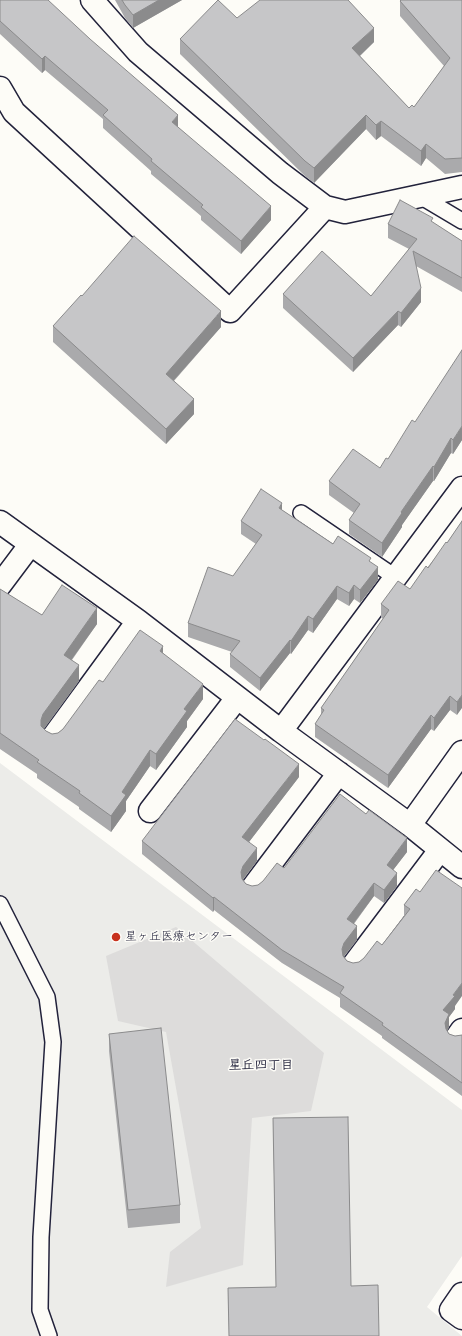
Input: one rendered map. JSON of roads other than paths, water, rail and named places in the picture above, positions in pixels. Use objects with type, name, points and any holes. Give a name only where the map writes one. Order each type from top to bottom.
[{"type":"street","points":[[92,0],[138,52],[280,173],[325,207],[345,212],[462,187]]},
{"type":"street","points":[[0,88],[14,112],[230,311],[325,207]]},
{"type":"street","points":[[281,731],[462,488]]},
{"type":"street","points":[[0,522],[30,545],[138,621],[237,698],[410,825],[462,867]]},
{"type":"street","points":[[0,585],[30,545]]},
{"type":"street","points":[[54,737],[138,621]]},
{"type":"street","points":[[150,811],[237,698]]},
{"type":"street","points":[[410,825],[462,752]]},
{"type":"street","points":[[253,887],[339,773]]},
{"type":"street","points":[[354,964],[440,850]]},
{"type":"street","points":[[462,1294],[451,1310],[462,1318]]},
{"type":"lane","points":[[420,196],[462,221]]},
{"type":"lane","points":[[301,513],[395,578]]},
{"type":"lane","points":[[0,904],[47,997],[53,1042],[41,1237],[40,1302],[40,1310],[49,1336]]},
{"type":"place","name":"星ヶ丘医療センター","points":[[116,937]]},
{"type":"district","name":"星丘四丁目","points":[[261,1065]]}]
